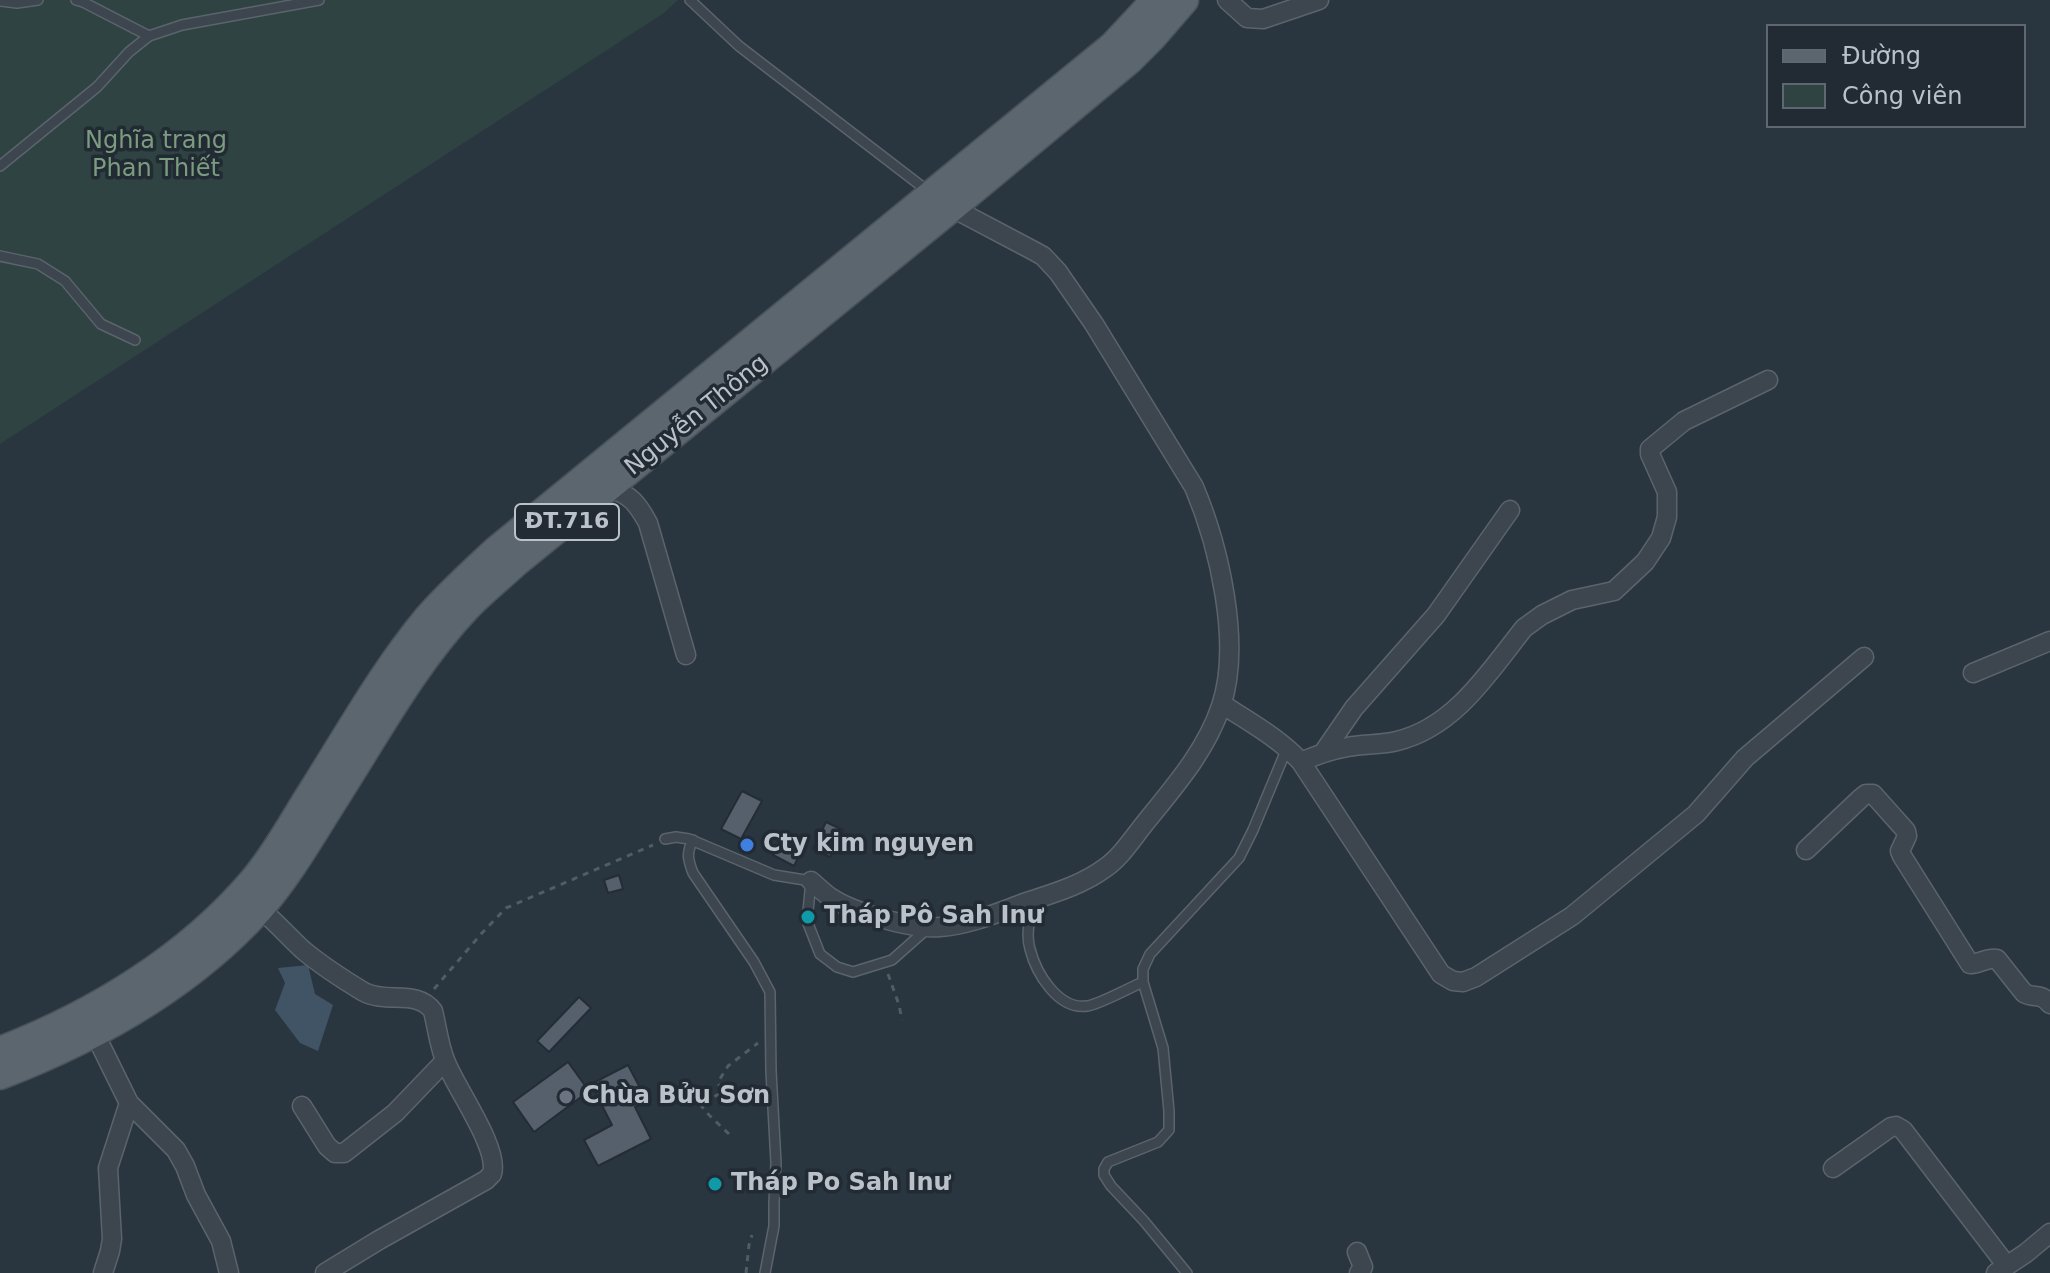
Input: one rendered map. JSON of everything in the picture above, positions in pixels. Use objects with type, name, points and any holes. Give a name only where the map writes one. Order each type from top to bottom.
[{"type":"main road","name":"Nguyễn Thông","points":[[0,1051],[66,1022],[129,986],[219,919],[250,902],[292,866],[402,693],[466,609],[515,563],[609,488],[941,201],[1113,46],[1156,0]]},
{"type":"main road","name":"Nguyễn Thông","points":[[0,1075],[95,1034],[175,983],[234,935],[265,865],[397,661],[449,595],[497,550],[941,201],[1129,60],[1184,0]]},
{"type":"street","points":[[1227,0],[1247,18],[1263,19],[1319,0]]},
{"type":"street","points":[[811,881],[832,898],[847,905],[901,924],[928,928],[954,925],[1063,891],[1093,876],[1122,852],[1202,748],[1222,704],[1229,659],[1227,614],[1205,512],[1194,487],[1094,324],[1058,272],[1043,256],[941,201]]},
{"type":"street","points":[[1301,762],[1350,746],[1398,741],[1425,730],[1451,713],[1470,695],[1531,622],[1572,600],[1608,594],[1620,587],[1645,562],[1664,532],[1667,492],[1650,449],[1684,421],[1768,380]]},
{"type":"street","points":[[609,488],[625,493],[637,504],[648,523],[686,655]]},
{"type":"street","points":[[1323,753],[1354,708],[1436,615],[1510,510]]},
{"type":"street","points":[[1973,673],[2050,641]]},
{"type":"street","points":[[1222,704],[1287,748],[1301,762],[1441,974],[1453,981],[1463,982],[1489,971],[1603,892],[1696,814],[1745,758],[1864,657]]},
{"type":"street","points":[[1806,850],[1861,798],[1873,794],[1906,831],[1900,851],[1902,856],[1970,964],[1997,959],[2024,993],[2028,996],[2038,995],[2050,1004]]},
{"type":"street","points":[[250,902],[312,958],[365,992],[423,1001],[433,1011],[445,1061],[471,1107],[493,1161],[492,1174],[325,1273]]},
{"type":"street","points":[[95,1034],[129,1103],[176,1150],[185,1166],[196,1195],[221,1241],[229,1273]]},
{"type":"street","points":[[302,1106],[327,1146],[335,1153],[344,1153],[395,1113],[445,1061]]},
{"type":"street","points":[[103,1273],[112,1239],[108,1168],[129,1103]]},
{"type":"street","points":[[1833,1168],[1896,1126],[1903,1130],[2002,1269],[2050,1233]]},
{"type":"street","points":[[1357,1252],[1363,1267],[1359,1273]]},
{"type":"lane","points":[[0,1],[17,3],[38,0]]},
{"type":"lane","points":[[76,0],[149,36]]},
{"type":"lane","points":[[0,166],[97,87],[129,52],[149,36],[182,25],[319,0]]},
{"type":"lane","points":[[690,0],[739,46],[941,201]]},
{"type":"lane","points":[[0,256],[38,264],[65,281],[101,324],[135,340]]},
{"type":"lane","points":[[1187,1273],[1111,1186],[1104,1169],[1108,1162],[1158,1142],[1169,1130],[1163,1048],[1143,982],[1143,969],[1150,954],[1239,858],[1287,748]]},
{"type":"lane","points":[[665,839],[693,840],[774,875],[811,881],[807,921],[820,954],[837,967],[853,972],[892,960],[928,928]]},
{"type":"lane","points":[[693,840],[687,859],[693,873],[754,962],[770,992],[776,1163],[774,1226],[765,1273]]},
{"type":"lane","points":[[1034,900],[1029,947],[1038,968],[1060,999],[1070,1005],[1088,1007],[1143,982]]},
{"type":"path","points":[[423,1001],[506,908],[665,839]]},
{"type":"path","points":[[889,977],[902,1020]]},
{"type":"path","points":[[729,1134],[699,1103],[722,1093],[718,1082],[728,1066],[771,1036]]},
{"type":"path","points":[[746,1273],[752,1235]]},
{"type":"green space","name":"Nghĩa trang Phan Thiết","points":[[0,0],[678,0],[664,13],[0,444]]},
{"type":"water","points":[[308,965],[315,994],[333,1005],[318,1051],[300,1043],[275,1010],[285,983],[278,968]]},
{"type":"building","points":[[742,791],[762,801],[741,839],[721,829]]},
{"type":"building","points":[[826,822],[843,830],[830,857],[813,849]]},
{"type":"building","points":[[780,841],[801,852],[794,866],[773,855]]},
{"type":"building","points":[[619,875],[623,889],[608,893],[604,880]]},
{"type":"building","points":[[579,997],[591,1008],[549,1052],[537,1041]]},
{"type":"building","points":[[568,1062],[589,1091],[534,1132],[513,1102]]},
{"type":"building","points":[[628,1065],[647,1101],[635,1107],[651,1139],[598,1166],[584,1140],[612,1125],[591,1084]]},
{"type":"place","name":"Cty kim nguyen","points":[[747,845]]},
{"type":"place","name":"Tháp Pô Sah Inư","points":[[808,917]]},
{"type":"place","name":"Chùa Bửu Sơn","points":[[566,1097]]},
{"type":"place","name":"Tháp Po Sah Inư","points":[[715,1184]]}]
